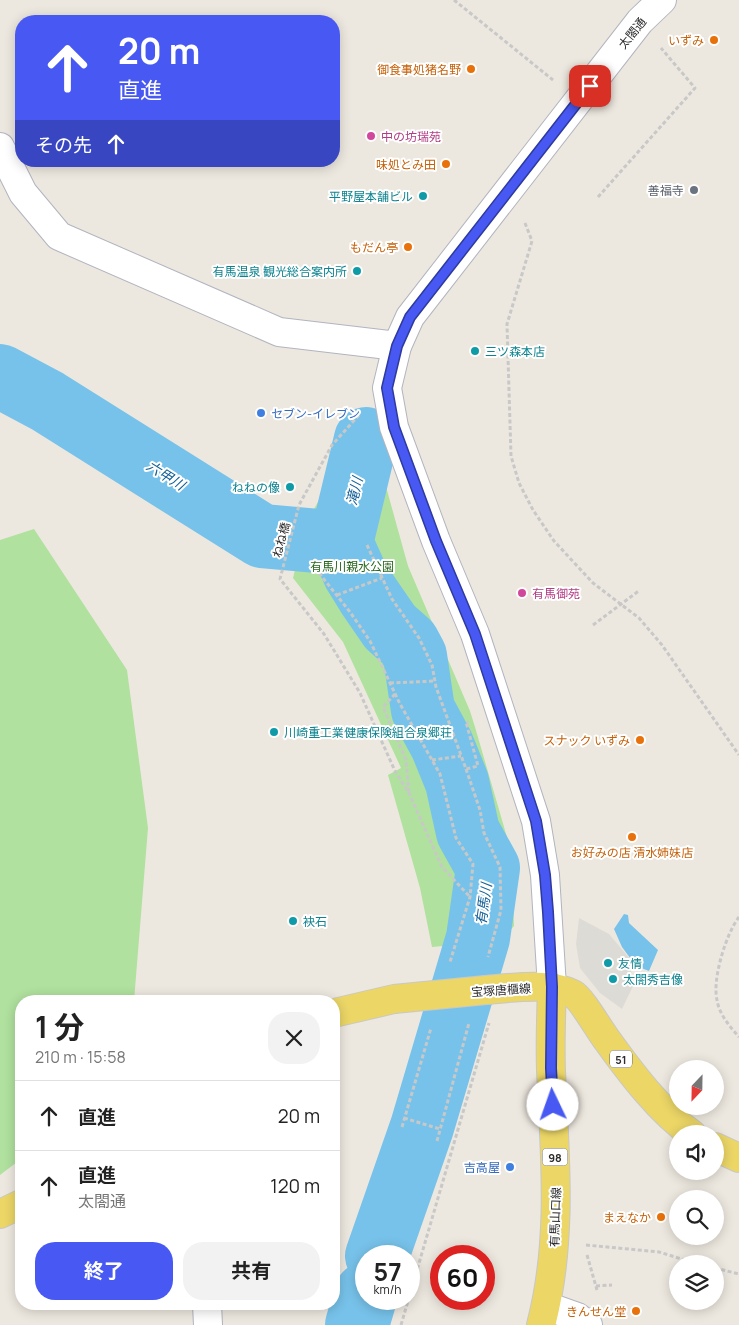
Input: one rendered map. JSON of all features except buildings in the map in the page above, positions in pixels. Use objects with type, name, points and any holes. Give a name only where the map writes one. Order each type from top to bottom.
[{"type":"main road","name":"宝塚唐櫃線","points":[[340,1012],[394,999],[486,990],[552,987],[575,994],[607,1040],[661,1107],[679,1125]]},
{"type":"main road","name":"有馬山口線","points":[[544,1315],[551,1276],[556,1219],[555,1141],[551,1068],[552,987]]},
{"type":"main road","points":[[724,1151],[739,1158]]},
{"type":"main road","points":[[0,1214],[15,1207]]},
{"type":"street","name":"太閤通","points":[[387,388],[397,346],[410,317],[640,22],[662,0]]},
{"type":"street","points":[[1,150],[23,193],[60,236],[279,332],[397,346]]},
{"type":"street","points":[[387,388],[394,427],[436,541],[475,634],[536,821],[545,875],[552,987]]},
{"type":"street","points":[[207,1310],[208,1325]]},
{"type":"street","points":[[544,1315],[577,1317],[588,1325]]},
{"type":"path","points":[[454,0],[579,101]]},
{"type":"path","points":[[598,197],[695,88],[640,22]]},
{"type":"path","points":[[512,188],[532,241],[507,324],[511,456],[519,483],[533,510],[554,540],[593,583],[639,618],[662,645],[739,755]]},
{"type":"path","name":"ねね橋","points":[[387,388],[332,445],[299,505],[280,579],[324,634],[360,693],[396,771],[409,793]]},
{"type":"path","points":[[367,545],[392,599],[419,638],[432,666],[434,681],[480,810],[484,833],[500,867],[501,910],[488,957]]},
{"type":"path","points":[[316,568],[370,641],[395,694],[440,774],[456,838],[473,864],[470,897],[448,970]]},
{"type":"path","points":[[337,595],[382,578]]},
{"type":"path","points":[[593,625],[640,590]]},
{"type":"path","points":[[390,683],[434,681]]},
{"type":"path","points":[[395,694],[383,707],[406,760],[409,793],[442,867],[470,897]]},
{"type":"path","points":[[466,722],[478,766],[466,769]]},
{"type":"path","points":[[432,760],[461,756]]},
{"type":"path","points":[[739,917],[735,922],[725,947],[716,978],[716,985],[717,1001],[728,1026],[739,1037]]},
{"type":"path","points":[[437,1141],[472,1014]]},
{"type":"path","points":[[401,1325],[489,1022]]},
{"type":"path","points":[[402,1127],[431,1026]]},
{"type":"path","points":[[404,1118],[440,1129]]},
{"type":"path","points":[[598,1293],[584,1245],[659,1252],[669,1255]]},
{"type":"path","points":[[724,1270],[739,1274]]},
{"type":"path","points":[[596,1286],[612,1285]]},
{"type":"green space","name":"有馬川親水公園","points":[[348,450],[380,465],[408,566],[470,711],[475,727],[511,851],[514,926],[500,941],[432,947],[420,888],[388,775],[401,768],[343,642],[293,578],[307,521]]},
{"type":"green space","points":[[34,529],[127,670],[148,828],[134,995],[15,995],[15,1164],[0,1175],[0,540]]},
{"type":"shaded area","points":[[579,918],[609,934],[630,959],[633,986],[622,1009],[600,993],[580,968],[576,944]]},
{"type":"water","points":[[624,914],[628,915],[629,923],[658,950],[649,971],[636,966],[622,947],[614,929]]},
{"type":"waterway","name":"六甲川","points":[[0,376],[47,401],[262,536],[341,543]]},
{"type":"waterway","name":"滝川","points":[[341,543],[366,439]]},
{"type":"waterway","name":"有馬川","points":[[341,543],[355,574],[368,595],[390,627],[408,643],[415,656],[423,710],[442,745],[457,782],[468,832],[488,868],[478,938],[422,1127],[381,1245]]},
{"type":"waterway","name":"有馬川","points":[[357,1325],[361,1310]]},
{"type":"place","name":"いずみ","points":[[714,40]]},
{"type":"place","name":"御食事処猪名野","points":[[471,69]]},
{"type":"place","name":"中の坊瑞苑","points":[[371,136]]},
{"type":"place","name":"味処とみ田","points":[[446,164]]},
{"type":"place","name":"善福寺","points":[[694,190]]},
{"type":"place","name":"平野屋本舗ビル","points":[[423,196]]},
{"type":"place","name":"もだん亭","points":[[408,247]]},
{"type":"place","name":"有馬温泉 観光総合案内所","points":[[357,271]]},
{"type":"place","name":"三ツ森本店","points":[[475,351]]},
{"type":"place","name":"セブン-イレブン","points":[[261,413]]},
{"type":"place","name":"ねねの像","points":[[290,487]]},
{"type":"place","name":"有馬御苑","points":[[522,593]]},
{"type":"place","name":"川崎重工業健康保険組合泉郷荘","points":[[274,732]]},
{"type":"place","name":"スナック いずみ","points":[[640,740]]},
{"type":"place","name":"お好みの店 清水姉妹店","points":[[632,837]]},
{"type":"place","name":"袂石","points":[[293,921]]},
{"type":"place","name":"友情","points":[[608,963]]},
{"type":"place","name":"太閤秀吉像","points":[[613,979]]},
{"type":"place","name":"吉高屋","points":[[510,1167]]},
{"type":"place","name":"まえなか","points":[[661,1217]]},
{"type":"place","name":"きんせん堂","points":[[636,1311]]},
{"type":"route","points":[[553,1105],[551,1068],[552,987],[548,912],[545,875],[536,821],[475,634],[436,541],[394,427],[387,388],[397,346],[410,317],[590,86]]}]
